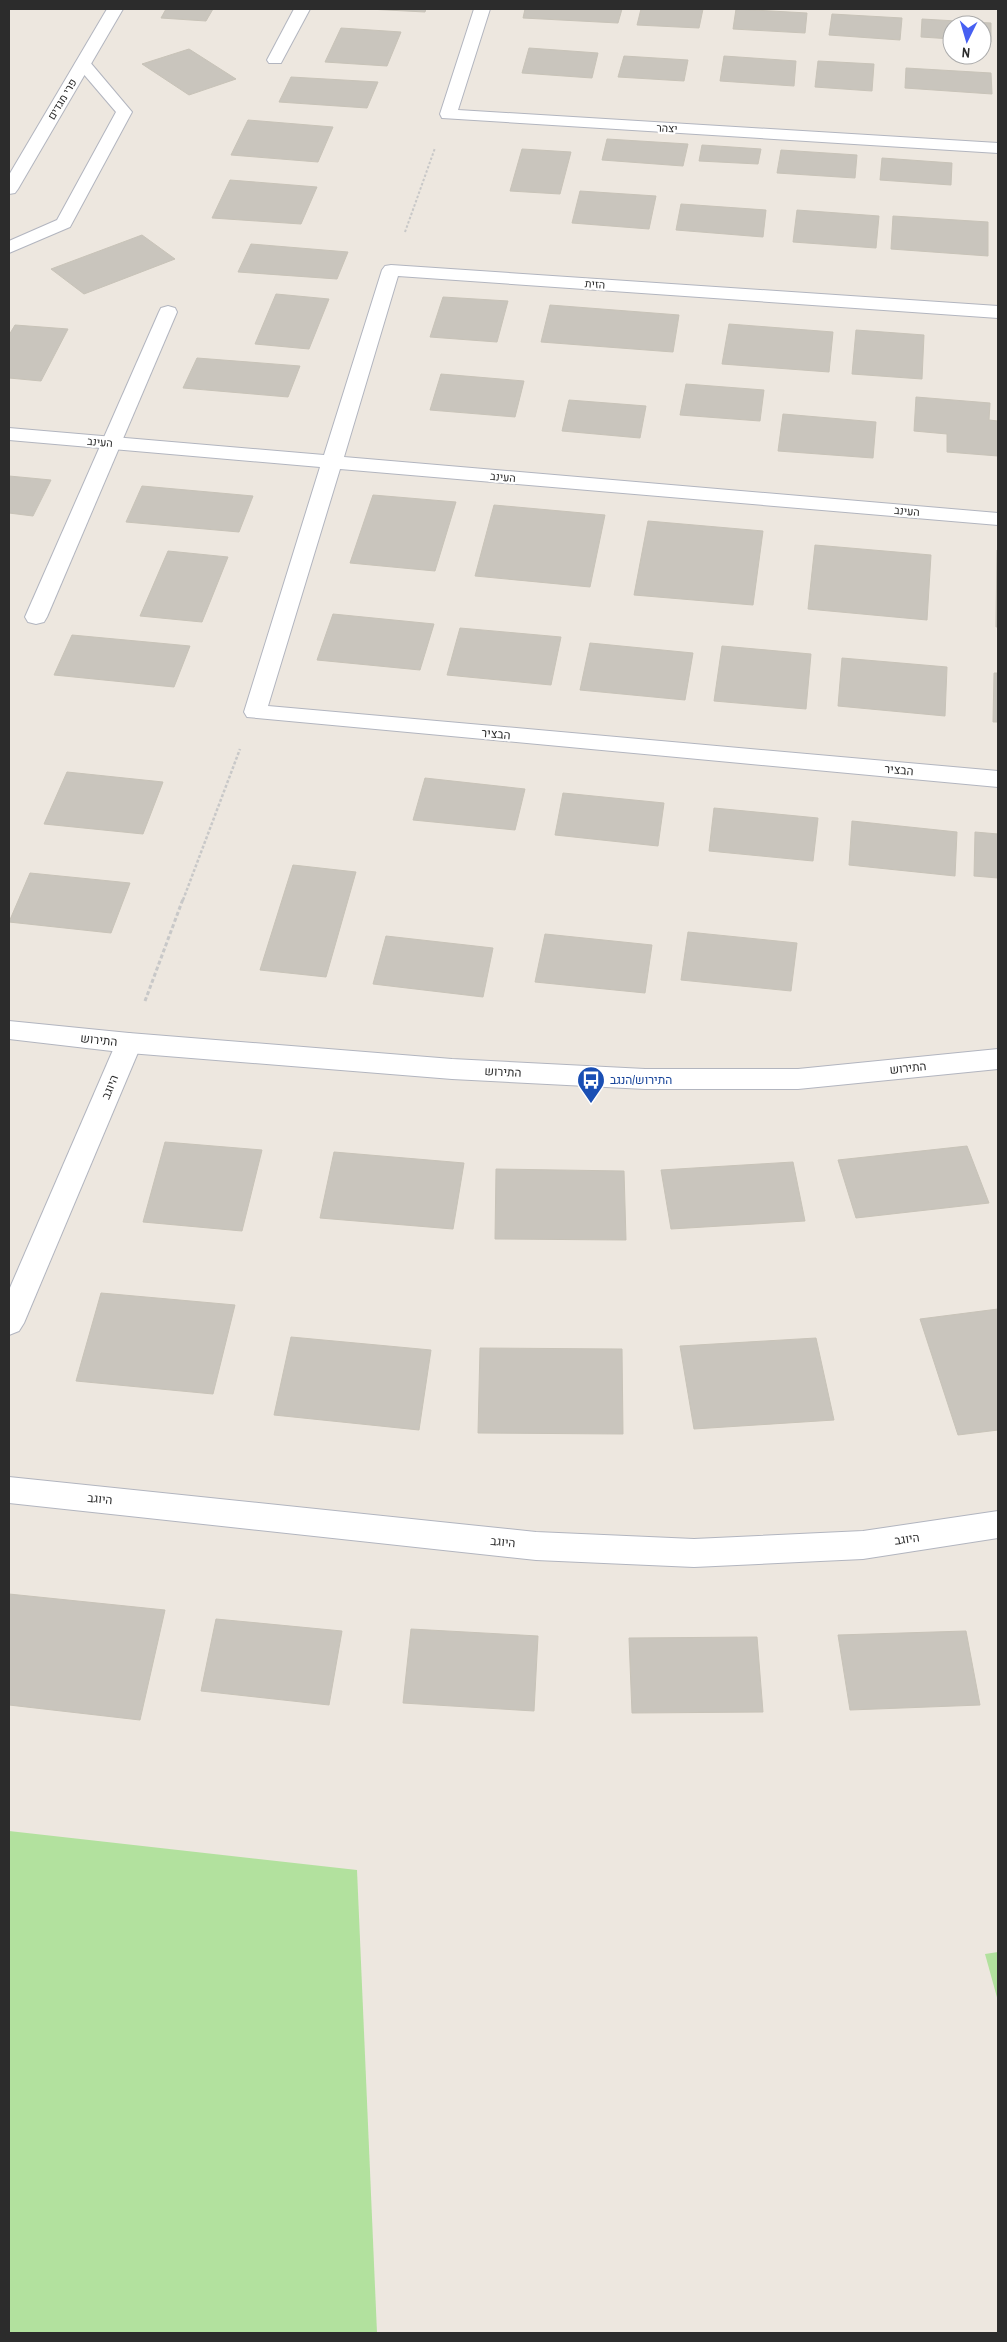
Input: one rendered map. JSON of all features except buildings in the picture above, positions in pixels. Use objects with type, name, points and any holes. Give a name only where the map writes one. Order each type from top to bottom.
[{"type":"street","name":"פרי מגדים","points":[[9,189],[115,9]]},
{"type":"street","points":[[275,60],[302,9]]},
{"type":"street","points":[[448,114],[482,9]]},
{"type":"street","points":[[9,248],[64,223],[124,112],[83,64]]},
{"type":"street","name":"יצהר","points":[[448,114],[998,148]]},
{"type":"street","points":[[255,712],[391,270]]},
{"type":"street","name":"הזית","points":[[391,270],[998,312]]},
{"type":"street","points":[[36,617],[168,312]]},
{"type":"street","name":"העינב","points":[[9,434],[998,519]]},
{"type":"street","name":"הבציר","points":[[255,712],[998,779]]},
{"type":"street","name":"התירוש","points":[[9,1030],[129,1043],[452,1069],[645,1079],[798,1079],[998,1059]]},
{"type":"street","name":"היוגב","points":[[9,1323],[129,1043]]},
{"type":"street","name":"היוגב","points":[[9,1490],[536,1546],[694,1553],[863,1545],[998,1525]]},
{"type":"path","points":[[391,270],[448,114]]},
{"type":"path","points":[[129,1043],[255,712]]},
{"type":"green space","points":[[9,1831],[357,1870],[377,2333],[9,2333]]},
{"type":"green space","points":[[998,1952],[998,2001],[985,1954]]},
{"type":"place","name":"התירוש/הנגב","points":[[591,1104]]}]
